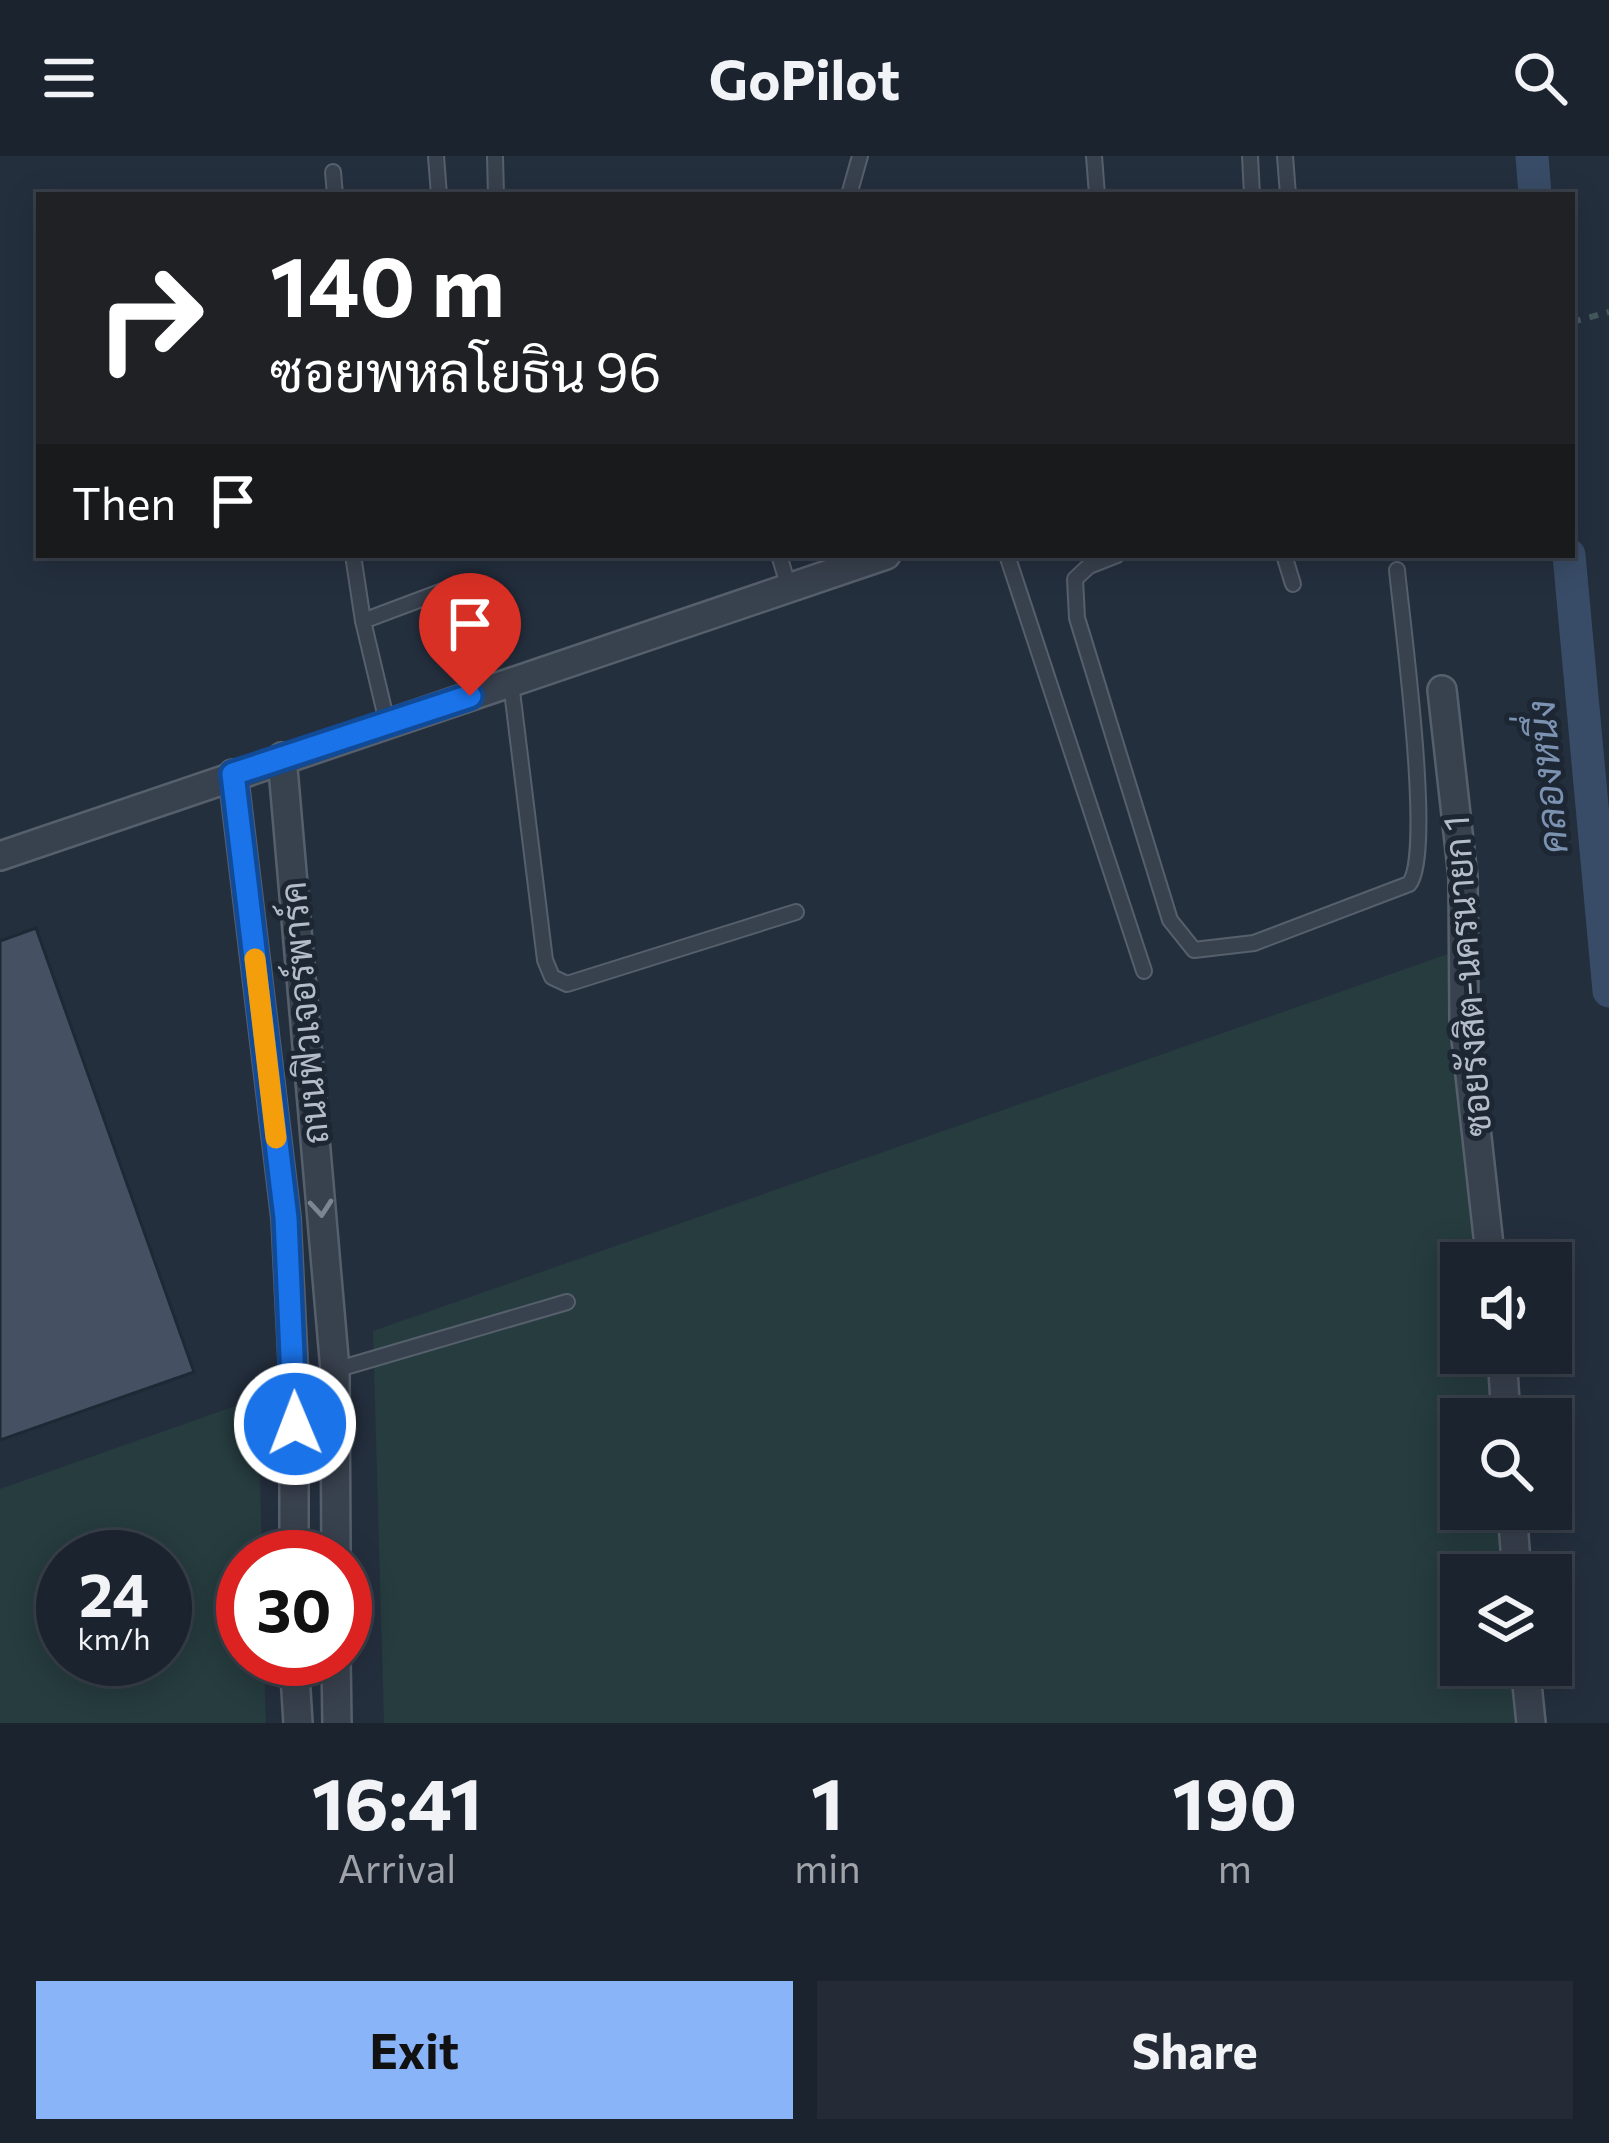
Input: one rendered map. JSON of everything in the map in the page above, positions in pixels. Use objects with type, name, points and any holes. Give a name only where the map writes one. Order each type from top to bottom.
[{"type":"street","points":[[0,856],[877,558]]},
{"type":"street","name":"ซอยรังสิต-นครนายก 1","points":[[1442,690],[1463,877],[1464,1021],[1489,1242]]},
{"type":"street","name":"ถนนฟิวเจอร์พาร์ค","points":[[282,757],[335,1370],[336,1530]]},
{"type":"street","name":"ถนนฟิวเจอร์พาร์ค","points":[[233,774],[286,1218],[294,1530]]},
{"type":"street","points":[[296,1686],[298,1723]]},
{"type":"street","points":[[336,1686],[337,1723]]},
{"type":"street","points":[[1527,1686],[1531,1723]]},
{"type":"lane","points":[[436,156],[439,192]]},
{"type":"lane","points":[[495,156],[496,192]]},
{"type":"lane","points":[[850,192],[860,156]]},
{"type":"lane","points":[[1094,156],[1097,192]]},
{"type":"lane","points":[[1250,156],[1252,192]]},
{"type":"lane","points":[[1285,156],[1288,192]]},
{"type":"lane","points":[[333,172],[335,192]]},
{"type":"lane","points":[[353,558],[363,621],[388,722]]},
{"type":"lane","points":[[780,558],[789,588]]},
{"type":"lane","points":[[1008,558],[1144,971]]},
{"type":"lane","points":[[1112,558],[1076,579],[1075,606],[1170,920],[1194,950],[1254,944],[1409,884],[1417,874],[1419,824],[1397,570]]},
{"type":"lane","points":[[1285,558],[1293,584]]},
{"type":"lane","points":[[363,621],[456,586]]},
{"type":"lane","points":[[511,683],[545,960],[552,977],[567,984],[796,912]]},
{"type":"lane","points":[[335,1370],[567,1302]]},
{"type":"path","points":[[1575,321],[1609,312]]},
{"type":"green space","points":[[1451,953],[1477,1242],[1440,1242],[1440,1374],[1489,1374],[1491,1398],[1440,1398],[1440,1530],[1503,1530],[1505,1554],[1440,1554],[1440,1686],[1517,1686],[1520,1723],[384,1723],[373,1331]]},
{"type":"green space","points":[[258,1398],[261,1530],[216,1530],[216,1686],[265,1686],[266,1723],[0,1723],[0,1489]]},
{"type":"building","points":[[36,928],[194,1372],[0,1440],[0,941]]},
{"type":"waterway","name":"คลองหนึ่ง","points":[[1532,156],[1535,192]]},
{"type":"waterway","name":"คลองหนึ่ง","points":[[1569,558],[1609,991]]},
{"type":"slow traffic","points":[[255,959],[276,1138]]},
{"type":"route","points":[[295,1424],[286,1218],[233,774],[470,696]]}]
